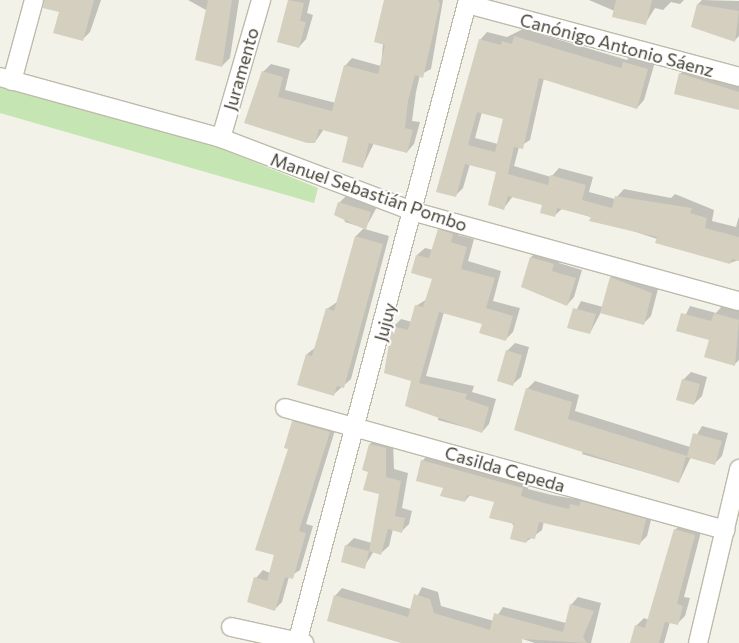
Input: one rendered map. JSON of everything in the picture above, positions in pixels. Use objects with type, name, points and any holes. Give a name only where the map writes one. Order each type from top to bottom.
[{"type":"street","points":[[6,79],[34,0]]},
{"type":"street","name":"Juramento","points":[[221,138],[261,0]]},
{"type":"street","name":"Canónigo Antonio Sáenz","points":[[467,2],[739,77]]},
{"type":"street","name":"Jujuy","points":[[300,642],[415,212],[467,2]]},
{"type":"street","name":"Manuel Sebastián Pombo","points":[[6,79],[221,138],[415,212],[739,301]]},
{"type":"street","name":"Casilda Cepeda","points":[[285,408],[724,530]]},
{"type":"street","points":[[698,643],[739,469]]},
{"type":"street","points":[[231,627],[300,642]]},
{"type":"green space","points":[[0,84],[222,149],[318,188],[314,203],[0,113]]},
{"type":"building","points":[[44,0],[94,0],[83,41],[53,33],[59,12],[43,8]]},
{"type":"building","points":[[208,0],[232,0],[222,67],[195,60]]},
{"type":"building","points":[[288,0],[304,3],[300,21],[306,22],[299,48],[277,42]]},
{"type":"building","points":[[384,0],[438,0],[440,4],[423,78],[415,75],[408,101],[405,128],[413,130],[407,153],[369,143],[363,168],[342,162],[348,137],[319,129],[315,143],[307,143],[244,123],[262,71],[283,77],[278,97],[332,111],[344,65],[378,74],[385,45],[374,42]]},
{"type":"building","points":[[616,0],[652,0],[646,25],[612,17]]},
{"type":"building","points":[[697,4],[739,11],[735,42],[691,27]]},
{"type":"building","points":[[514,36],[621,68],[623,62],[648,69],[637,109],[539,78],[523,149],[514,147],[508,174],[548,185],[550,175],[586,185],[582,200],[612,208],[615,196],[692,208],[690,213],[707,218],[705,228],[739,237],[739,261],[732,259],[730,264],[655,243],[657,237],[589,221],[591,217],[557,208],[555,217],[540,213],[542,205],[508,196],[504,210],[488,205],[496,172],[465,164],[456,197],[436,192],[479,39],[501,45],[502,41],[512,44]],"holes":[[[477,112],[503,119],[495,152],[468,145]]]},
{"type":"building","points":[[679,73],[739,92],[739,110],[674,94]]},
{"type":"building","points":[[338,202],[371,212],[366,230],[334,215]]},
{"type":"building","points":[[438,229],[453,234],[451,242],[467,247],[461,269],[495,278],[486,308],[513,316],[506,341],[479,333],[482,324],[439,312],[419,383],[467,394],[465,399],[489,407],[482,433],[405,406],[411,381],[384,373],[392,326],[408,330],[415,305],[423,307],[432,279],[411,273],[416,255],[429,258]]},
{"type":"building","points":[[355,236],[383,244],[344,388],[337,386],[334,396],[297,385],[306,354],[312,356],[326,308],[334,311]]},
{"type":"building","points":[[530,257],[554,264],[552,271],[576,278],[567,306],[521,287]]},
{"type":"building","points":[[610,277],[652,293],[644,325],[600,313]]},
{"type":"building","points":[[573,308],[596,314],[590,334],[567,328]]},
{"type":"building","points":[[681,313],[711,321],[714,313],[739,320],[735,366],[704,357],[709,340],[676,331]]},
{"type":"building","points":[[506,350],[522,355],[513,386],[497,381]]},
{"type":"building","points":[[682,379],[700,384],[694,405],[676,400]]},
{"type":"building","points":[[526,388],[572,402],[568,419],[687,456],[693,433],[722,441],[715,465],[686,457],[679,483],[514,430]]},
{"type":"building","points":[[292,421],[330,432],[299,531],[306,533],[293,579],[285,577],[275,611],[247,602],[254,577],[267,581],[274,555],[255,550],[288,449],[284,448]]},
{"type":"building","points":[[369,444],[386,448],[386,477],[401,481],[395,516],[405,518],[402,533],[388,529],[381,555],[369,551],[379,494],[363,490],[368,472],[362,470]]},
{"type":"building","points":[[421,460],[523,488],[521,496],[544,503],[569,509],[570,504],[579,506],[581,501],[646,519],[640,545],[539,522],[535,539],[528,538],[526,543],[510,539],[514,524],[489,518],[494,502],[467,495],[465,502],[440,496],[443,488],[416,481]]},
{"type":"building","points":[[674,529],[695,535],[677,604],[683,606],[678,625],[665,622],[659,643],[630,643],[635,625],[645,628]]},
{"type":"building","points":[[345,545],[369,551],[365,569],[341,562]]},
{"type":"building","points":[[414,594],[430,599],[434,613],[490,630],[494,613],[563,632],[570,604],[594,611],[583,637],[587,643],[522,639],[522,643],[401,643],[327,621],[334,595],[408,617]]}]
